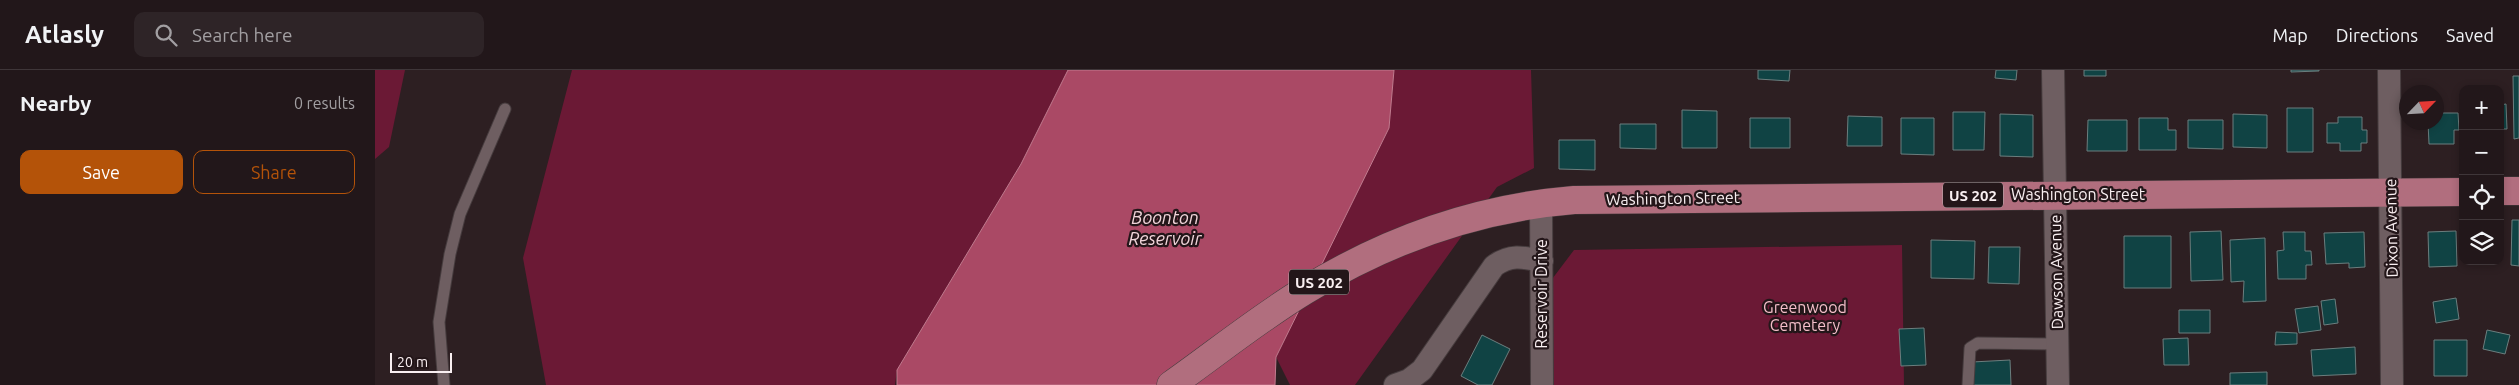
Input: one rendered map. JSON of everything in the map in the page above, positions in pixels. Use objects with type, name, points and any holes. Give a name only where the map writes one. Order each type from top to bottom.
[{"type":"main road","points":[[2504,191],[2519,191]]},
{"type":"main road","name":"Washington Street","points":[[1171,385],[1302,292],[1329,276],[1422,232],[1485,213],[1541,202],[2055,194],[2459,192]]},
{"type":"street","name":"Dawson Avenue","points":[[2053,70],[2058,385]]},
{"type":"street","name":"Dixon Avenue","points":[[2389,70],[2393,385]]},
{"type":"street","name":"Reservoir Drive","points":[[1541,202],[1541,385]]},
{"type":"street","points":[[1395,385],[1409,380],[1423,370],[1494,266],[1505,258],[1523,256],[1542,260]]},
{"type":"lane","points":[[445,385],[439,322],[450,254],[460,214],[505,109]]},
{"type":"lane","points":[[1968,385],[1970,348],[1978,343],[2057,344]]},
{"type":"green space","points":[[375,70],[405,70],[389,147],[375,159]]},
{"type":"green space","points":[[572,70],[1068,70],[1021,164],[897,370],[895,385],[546,385],[523,258]]},
{"type":"green space","points":[[1394,70],[1531,70],[1534,168],[1497,187],[1355,385],[1290,385],[1276,357],[1389,128]]},
{"type":"green space","name":"Greenwood Cemetery","points":[[1902,245],[1904,385],[1539,385],[1537,299],[1574,250]]},
{"type":"water","name":"Boonton Reservoir","points":[[1068,70],[1394,70],[1389,128],[1276,357],[1275,385],[897,385],[897,370],[1021,164]]},
{"type":"building","points":[[1758,70],[1790,70],[1789,81],[1758,79]]},
{"type":"building","points":[[1996,70],[2017,70],[2016,80],[1995,78]]},
{"type":"building","points":[[2084,70],[2106,70],[2106,76],[2084,76]]},
{"type":"building","points":[[2291,70],[2319,70],[2319,71],[2291,72]]},
{"type":"building","points":[[2513,76],[2519,76],[2519,138],[2514,139]]},
{"type":"building","points":[[2504,104],[2506,104],[2507,129],[2504,129]]},
{"type":"building","points":[[2287,108],[2313,108],[2313,152],[2287,152]]},
{"type":"building","points":[[1682,110],[1717,111],[1717,148],[1682,148]]},
{"type":"building","points":[[1953,112],[1985,112],[1984,150],[1953,150]]},
{"type":"building","points":[[2444,113],[2458,113],[2459,130],[2454,130],[2454,144],[2429,144],[2428,130],[2444,130]]},
{"type":"building","points":[[2000,114],[2033,115],[2033,157],[2000,156]]},
{"type":"building","points":[[2233,114],[2267,115],[2267,148],[2233,147]]},
{"type":"building","points":[[1848,116],[1882,117],[1882,146],[1847,146]]},
{"type":"building","points":[[2338,117],[2362,117],[2362,130],[2367,130],[2367,143],[2361,143],[2361,151],[2340,151],[2340,143],[2327,143],[2327,123],[2338,123]]},
{"type":"building","points":[[1750,118],[1790,118],[1790,148],[1750,148]]},
{"type":"building","points":[[1901,118],[1934,118],[1934,155],[1901,154]]},
{"type":"building","points":[[2139,118],[2168,118],[2168,130],[2176,130],[2176,150],[2139,150]]},
{"type":"building","points":[[2088,120],[2127,120],[2127,151],[2087,151]]},
{"type":"building","points":[[2188,120],[2223,120],[2223,149],[2188,148]]},
{"type":"building","points":[[1620,124],[1656,124],[1656,149],[1620,148]]},
{"type":"building","points":[[1559,140],[1595,140],[1595,170],[1559,169]]},
{"type":"building","points":[[2512,220],[2519,220],[2519,266],[2511,265]]},
{"type":"building","points":[[2221,231],[2223,280],[2191,281],[2190,232]]},
{"type":"building","points":[[2456,231],[2457,266],[2429,267],[2428,232]]},
{"type":"building","points":[[2283,232],[2305,232],[2305,251],[2311,251],[2312,265],[2306,265],[2306,279],[2278,279],[2277,251],[2284,250]]},
{"type":"building","points":[[2364,232],[2365,267],[2349,268],[2349,263],[2326,264],[2324,233]]},
{"type":"building","points":[[2124,236],[2171,236],[2171,288],[2124,288]]},
{"type":"building","points":[[2265,238],[2266,301],[2243,302],[2244,281],[2231,282],[2230,240]]},
{"type":"building","points":[[1931,240],[1975,241],[1974,279],[1931,278]]},
{"type":"building","points":[[1989,247],[2020,247],[2019,284],[1988,283]]},
{"type":"building","points":[[2456,298],[2459,319],[2436,323],[2433,302]]},
{"type":"building","points":[[2335,299],[2338,323],[2324,325],[2321,301]]},
{"type":"building","points":[[2318,306],[2321,330],[2299,333],[2295,309]]},
{"type":"building","points":[[2179,310],[2210,310],[2210,333],[2179,333]]},
{"type":"building","points":[[1924,328],[1926,365],[1901,366],[1899,329]]},
{"type":"building","points":[[2487,330],[2510,335],[2505,354],[2483,349]]},
{"type":"building","points":[[2276,332],[2297,333],[2297,344],[2275,345]]},
{"type":"building","points":[[1482,335],[1510,349],[1492,385],[1478,385],[1461,376]]},
{"type":"building","points":[[2188,338],[2189,365],[2164,365],[2163,339]]},
{"type":"building","points":[[2434,340],[2467,340],[2467,376],[2434,376]]},
{"type":"building","points":[[2355,347],[2356,374],[2313,376],[2311,350]]},
{"type":"building","points":[[2010,360],[2011,385],[1973,385],[1972,362]]},
{"type":"building","points":[[2267,372],[2267,385],[2230,385],[2230,373]]}]
